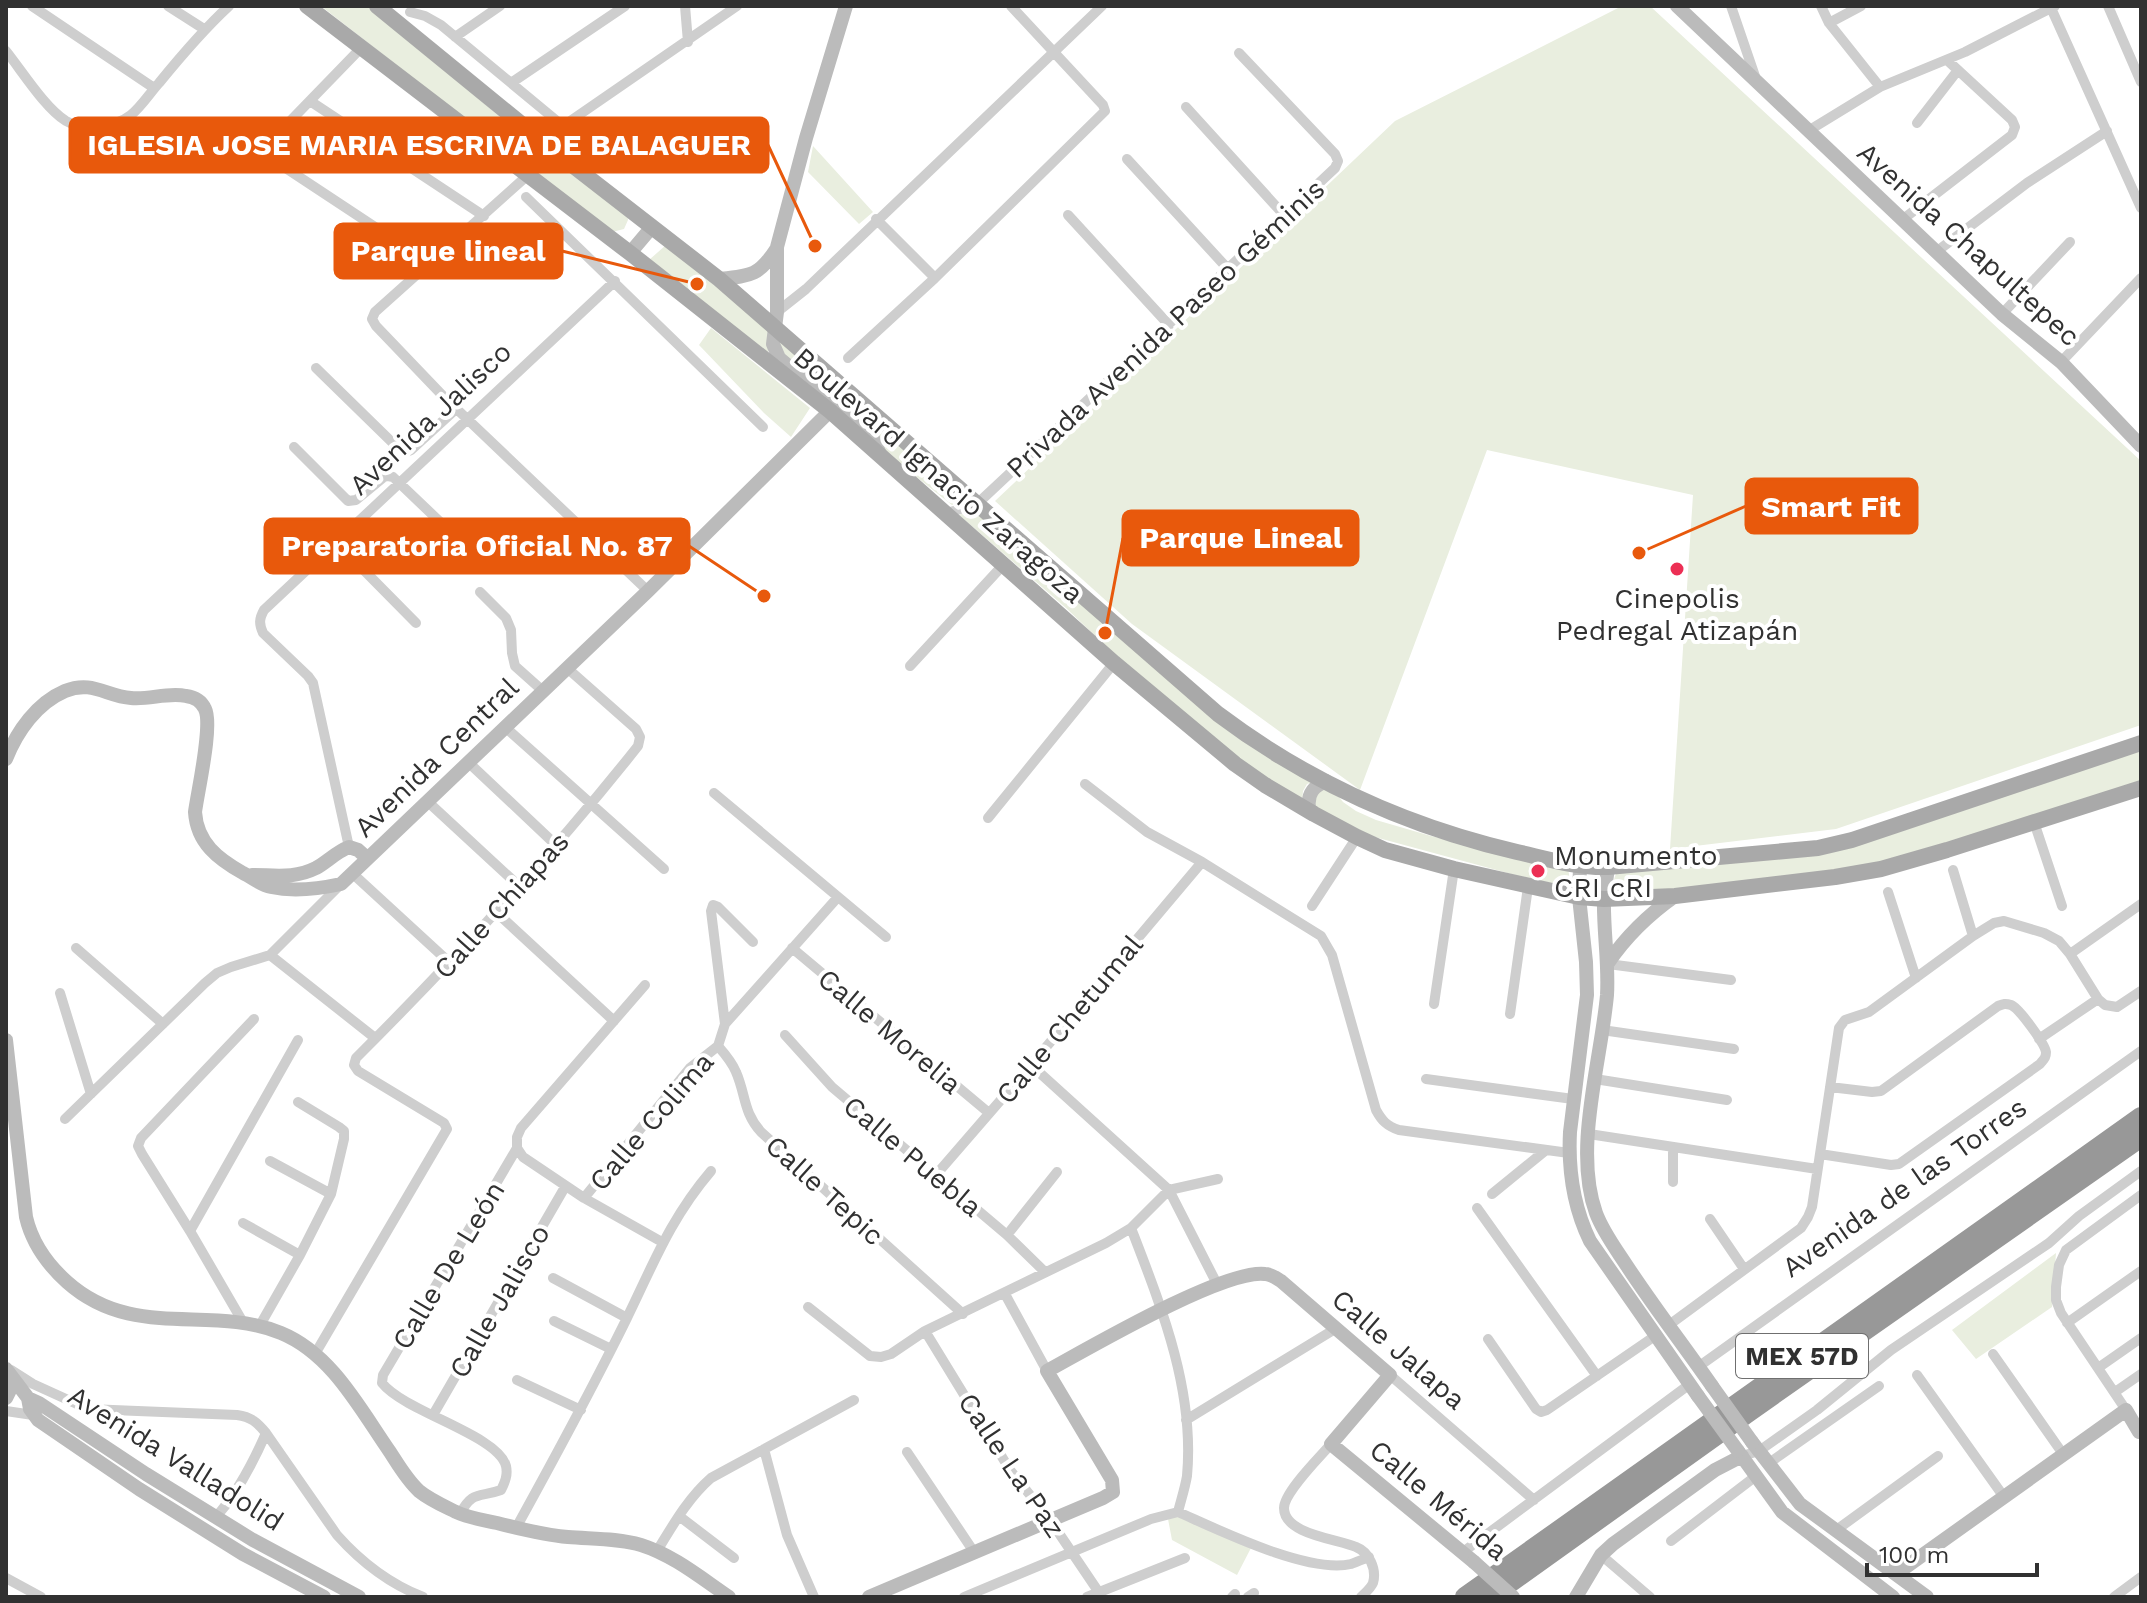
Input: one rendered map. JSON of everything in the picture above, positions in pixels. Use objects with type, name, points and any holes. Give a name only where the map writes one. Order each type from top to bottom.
[{"type":"highway","name":"MEX 57D","points":[[1465,1597],[2141,1117]]},
{"type":"highway","name":"MEX 57D","points":[[1490,1597],[2141,1137]]},
{"type":"main road","name":"Boulevard Ignacio Zaragoza","points":[[307,6],[630,253],[830,411],[1114,663],[1235,764],[1314,814],[1385,850],[1579,897],[1675,896],[1881,869],[2141,788]]},
{"type":"main road","name":"Boulevard Ignacio Zaragoza","points":[[377,6],[408,14],[543,142],[777,321],[977,504],[1218,714],[1281,757],[1381,809],[1423,826],[1500,848],[1580,867],[1608,867],[1805,849],[1852,840],[2141,743]]},
{"type":"street","points":[[32,6],[154,88]]},
{"type":"street","points":[[168,6],[204,29]]},
{"type":"street","points":[[6,51],[45,100],[67,121],[96,126],[112,123],[130,116],[204,29],[229,6]]},
{"type":"street","points":[[455,37],[500,6]]},
{"type":"street","points":[[511,83],[625,6]]},
{"type":"street","points":[[685,6],[688,42]]},
{"type":"street","points":[[543,142],[737,6]]},
{"type":"street","points":[[846,6],[777,247],[774,348],[779,358],[872,436],[880,454]]},
{"type":"street","points":[[848,358],[935,278],[1105,111],[1103,105],[1011,6]]},
{"type":"street","points":[[777,321],[876,219],[1102,6]]},
{"type":"street","name":"Avenida Chapultepec","points":[[1677,6],[2002,314],[2061,362],[2141,446]]},
{"type":"street","points":[[1731,6],[1758,85]]},
{"type":"street","points":[[1821,6],[1829,23],[1880,87]]},
{"type":"street","points":[[1829,23],[1861,6]]},
{"type":"street","points":[[2108,6],[2141,82]]},
{"type":"street","points":[[1808,131],[1880,87],[1947,60],[2053,7],[2141,208]]},
{"type":"street","points":[[408,14],[435,21],[563,126]]},
{"type":"street","points":[[361,48],[267,145],[266,151],[269,157],[431,264]]},
{"type":"street","name":"Privada Avenida Paseo Géminis","points":[[947,513],[977,504],[1335,168],[1338,161],[1335,154],[1239,53]]},
{"type":"street","points":[[1902,220],[2012,135],[2015,127],[2012,120],[1947,60]]},
{"type":"street","points":[[1917,123],[1958,70]]},
{"type":"street","points":[[310,101],[484,216]]},
{"type":"street","points":[[1186,107],[1284,215]]},
{"type":"street","points":[[1936,252],[2027,183],[2107,131]]},
{"type":"street","points":[[1127,159],[1228,269]]},
{"type":"street","points":[[528,175],[375,312],[372,319],[456,409],[648,591]]},
{"type":"street","points":[[526,197],[763,427]]},
{"type":"street","points":[[1068,215],[1169,325]]},
{"type":"street","points":[[876,219],[935,278]]},
{"type":"street","points":[[630,253],[652,227]]},
{"type":"street","points":[[2002,314],[2070,242]]},
{"type":"street","points":[[719,279],[760,270],[777,247]]},
{"type":"street","points":[[2061,362],[2141,278]]},
{"type":"street","name":"Avenida Jalisco","points":[[349,847],[313,683],[263,633],[259,625],[260,617],[615,281]]},
{"type":"street","points":[[316,368],[401,451],[411,450],[456,409]]},
{"type":"street","name":"Avenida Central","points":[[65,1119],[217,973],[270,955],[830,411]]},
{"type":"street","points":[[294,447],[348,501],[356,500],[384,477],[393,477],[482,562]]},
{"type":"street","points":[[336,542],[416,623]]},
{"type":"street","points":[[910,666],[1004,564]]},
{"type":"street","points":[[480,592],[506,618],[511,630],[515,666],[543,691]]},
{"type":"street","points":[[988,818],[1114,663]]},
{"type":"street","name":"Calle Chiapas","points":[[315,1354],[447,1129],[444,1123],[358,1071],[354,1065],[356,1058],[450,963],[593,804],[638,746],[640,737],[636,729],[567,668]]},
{"type":"street","points":[[6,759],[29,719],[51,700],[71,689],[96,688],[132,699],[179,694],[199,700],[204,706],[207,723],[195,812],[196,825],[207,846],[225,862],[267,886],[288,889],[341,884]]},
{"type":"street","points":[[505,727],[664,869]]},
{"type":"street","points":[[468,762],[556,845]]},
{"type":"street","points":[[1314,814],[1309,808],[1310,795],[1326,781]]},
{"type":"street","points":[[1085,784],[1147,832],[1313,930],[1328,945],[1376,1110],[1389,1127],[1569,1153]]},
{"type":"street","points":[[714,793],[886,937]]},
{"type":"street","points":[[427,801],[519,886]]},
{"type":"street","points":[[2034,822],[2062,906]]},
{"type":"street","points":[[1312,906],[1357,837]]},
{"type":"street","points":[[248,875],[274,877],[302,874],[349,847],[367,858]]},
{"type":"street","name":"Calle Chetumal","points":[[935,1176],[1202,862]]},
{"type":"street","points":[[1580,867],[1579,897],[1587,995],[1569,1153],[1571,1182],[1580,1221],[1590,1241],[1655,1336],[1782,1512],[1893,1597]]},
{"type":"street","points":[[1608,867],[1604,899],[1608,964],[1589,1134],[1589,1179],[1597,1215],[1646,1295],[1800,1504],[1927,1597]]},
{"type":"street","points":[[1434,1004],[1454,869]]},
{"type":"street","points":[[1953,870],[1973,936]]},
{"type":"street","points":[[352,873],[450,963]]},
{"type":"street","points":[[1510,1014],[1528,887]]},
{"type":"street","points":[[1888,892],[1916,978]]},
{"type":"street","points":[[1608,964],[1637,925],[1675,896]]},
{"type":"street","name":"Calle Colima","points":[[584,1198],[690,1068],[718,1046],[725,1024],[838,897]]},
{"type":"street","points":[[2070,954],[2141,904]]},
{"type":"street","points":[[725,1024],[711,911],[713,905],[753,942]]},
{"type":"street","points":[[496,912],[614,1021]]},
{"type":"street","points":[[1669,1325],[1801,1228],[1808,1217],[1841,1023],[1845,1020],[1864,1015],[1973,936],[1994,923],[2004,921],[2053,937],[2070,954],[2105,1005],[2117,1007],[2141,991]]},
{"type":"street","points":[[76,948],[163,1024]]},
{"type":"street","name":"Calle Morelia","points":[[792,948],[989,1113]]},
{"type":"street","points":[[270,955],[375,1038]]},
{"type":"street","points":[[1608,964],[1731,980]]},
{"type":"street","name":"Calle De León","points":[[433,1415],[387,1389],[382,1383],[383,1375],[517,1148],[521,1128],[645,985]]},
{"type":"street","points":[[60,993],[91,1094]]},
{"type":"street","points":[[2039,1039],[2098,999]]},
{"type":"street","points":[[1820,1154],[1899,1164],[2040,1064],[2046,1051],[2017,1009],[2005,1004],[1881,1091],[1830,1087]]},
{"type":"street","points":[[252,1325],[138,1146],[141,1138],[254,1019]]},
{"type":"street","points":[[1602,1030],[1734,1049]]},
{"type":"street","name":"Calle Puebla","points":[[785,1035],[832,1087],[1007,1235],[1045,1272]]},
{"type":"street","points":[[6,1040],[26,1217],[34,1242],[56,1272],[81,1294],[130,1315],[252,1325],[279,1332],[315,1354],[341,1382],[413,1484],[435,1501],[460,1514],[516,1528],[555,1536],[638,1544],[678,1562],[729,1597]]},
{"type":"street","points":[[190,1231],[298,1040]]},
{"type":"street","name":"Calle Tepic","points":[[718,1046],[737,1074],[745,1108],[761,1132],[963,1314]]},
{"type":"street","name":"Avenida de las Torres","points":[[1698,1367],[2141,1051]]},
{"type":"street","points":[[1031,1065],[1169,1190],[1217,1284],[1047,1371]]},
{"type":"street","points":[[1426,1079],[1573,1099]]},
{"type":"street","points":[[1595,1079],[1727,1100]]},
{"type":"street","points":[[252,1325],[300,1255],[331,1194],[344,1139],[344,1131],[298,1102]]},
{"type":"street","points":[[1589,1134],[1817,1169]]},
{"type":"street","points":[[1673,1147],[1673,1182]]},
{"type":"street","points":[[517,1148],[523,1157],[565,1187],[662,1242]]},
{"type":"street","points":[[1492,1194],[1546,1150]]},
{"type":"street","points":[[270,1161],[331,1194]]},
{"type":"street","points":[[516,1528],[581,1410],[662,1242],[682,1208],[711,1171]]},
{"type":"street","points":[[1576,1597],[1601,1555],[1613,1544],[1715,1470],[1817,1410],[1891,1350],[2049,1243],[2079,1216],[2141,1171]]},
{"type":"street","points":[[1007,1235],[1057,1172]]},
{"type":"street","points":[[808,1307],[870,1356],[891,1354],[925,1331],[1089,1252],[1131,1228],[1169,1190],[1218,1179]]},
{"type":"street","name":"Calle Jalisco","points":[[433,1415],[565,1187]]},
{"type":"street","points":[[2140,1433],[2067,1323],[2056,1300],[2056,1287],[2059,1265],[2066,1250],[2141,1195]]},
{"type":"street","points":[[1477,1208],[1597,1376]]},
{"type":"street","points":[[1710,1219],[1744,1269]]},
{"type":"street","points":[[243,1223],[300,1255]]},
{"type":"street","points":[[1131,1228],[1162,1310],[1178,1371],[1188,1452],[1186,1479],[1178,1512]]},
{"type":"street","points":[[2067,1323],[2141,1271]]},
{"type":"street","name":"Calle Jalapa","points":[[1217,1284],[1251,1274],[1267,1273],[1281,1281],[1534,1500]]},
{"type":"street","points":[[553,1278],[627,1318]]},
{"type":"street","points":[[869,1597],[1113,1492],[1112,1480],[1005,1294]]},
{"type":"street","points":[[1633,1304],[1646,1295]]},
{"type":"street","points":[[554,1321],[611,1349]]},
{"type":"street","points":[[1186,1420],[1335,1329]]},
{"type":"street","name":"Calle La Paz","points":[[925,1331],[1010,1470],[1050,1520],[1100,1595]]},
{"type":"street","points":[[1488,1339],[1541,1412],[1655,1336]]},
{"type":"street","points":[[2098,1368],[2141,1338]]},
{"type":"street","points":[[1993,1354],[2063,1454]]},
{"type":"street","points":[[6,1398],[10,1390],[8,1371]]},
{"type":"street","points":[[8,1371],[28,1398]]},
{"type":"street","points":[[8,1371],[88,1409],[249,1417],[259,1423],[350,1550],[394,1583],[423,1597]]},
{"type":"street","points":[[2115,1392],[2141,1374]]},
{"type":"street","points":[[1362,1597],[1372,1585],[1374,1570],[1369,1557],[1358,1547],[1309,1533],[1286,1518],[1284,1507],[1287,1496],[1390,1375]]},
{"type":"street","points":[[1917,1375],[2004,1497]]},
{"type":"street","points":[[517,1380],[581,1410]]},
{"type":"street","points":[[1769,1463],[1879,1386]]},
{"type":"street","points":[[1468,1557],[1534,1500],[1694,1390]]},
{"type":"street","name":"Avenida Valladolid","points":[[28,1398],[33,1415],[139,1489],[243,1554],[324,1597]]},
{"type":"street","name":"Avenida Valladolid","points":[[28,1398],[253,1540],[359,1597]]},
{"type":"street","points":[[657,1551],[679,1516],[711,1478],[854,1400]]},
{"type":"street","points":[[1896,1574],[2126,1410]]},
{"type":"street","points":[[6,1411],[33,1415]]},
{"type":"street","points":[[433,1415],[486,1443],[498,1452],[506,1464],[507,1478],[501,1490],[477,1495],[467,1501],[460,1514]]},
{"type":"street","points":[[216,1517],[255,1458],[266,1433]]},
{"type":"street","name":"Calle Mérida","points":[[1331,1444],[1513,1597]]},
{"type":"street","points":[[764,1449],[787,1535],[814,1597]]},
{"type":"street","points":[[907,1452],[974,1552]]},
{"type":"street","points":[[1835,1531],[1938,1456]]},
{"type":"street","points":[[1671,1541],[1756,1476]]},
{"type":"street","points":[[964,1597],[1151,1519],[1178,1512],[1246,1542],[1300,1559],[1350,1564],[1369,1557]]},
{"type":"street","points":[[679,1516],[734,1558]]},
{"type":"street","points":[[1601,1555],[1650,1597]]},
{"type":"street","points":[[1087,1597],[1100,1595],[1185,1558]]},
{"type":"street","points":[[2114,1597],[2141,1577]]},
{"type":"street","points":[[6,1578],[41,1597]]},
{"type":"shaded area","points":[[321,6],[370,6],[528,141],[627,211],[628,220],[624,229],[612,232],[606,229]]},
{"type":"shaded area","points":[[1622,6],[1650,6],[2141,461],[2141,725],[1836,829],[1670,849],[1693,495],[1487,450],[1360,790],[1132,624],[995,501],[1395,121]]},
{"type":"shaded area","points":[[813,146],[873,212],[859,224],[808,172]]},
{"type":"shaded area","points":[[666,245],[769,329],[768,354],[649,260]]},
{"type":"shaded area","points":[[711,328],[810,408],[791,437],[699,345]]},
{"type":"shaded area","points":[[781,336],[969,501],[952,505],[905,468],[784,358],[778,346]]},
{"type":"shaded area","points":[[977,507],[1086,605],[1318,780],[1307,784],[1302,801],[1251,768],[1134,673],[1066,608],[959,515]]},
{"type":"shaded area","points":[[2141,749],[2141,783],[1857,871],[1624,895],[1614,886],[1617,872],[1773,859]]},
{"type":"shaded area","points":[[1318,785],[1336,793],[1356,811],[1376,820],[1568,870],[1568,881],[1559,887],[1371,836],[1312,805]]},
{"type":"shaded area","points":[[2056,1253],[2052,1307],[1976,1359],[1952,1330]]},
{"type":"shaded area","points":[[1178,1515],[1252,1546],[1237,1575],[1172,1540],[1168,1519]]},
{"type":"place","name":"IGLESIA JOSE MARIA ESCRIVA DE BALAGUER","points":[[815,246]]},
{"type":"place","name":"Parque lineal","points":[[697,284]]},
{"type":"place","name":"Smart Fit","points":[[1639,553]]},
{"type":"place","name":"Cinepolis Pedregal Atizapán","points":[[1677,569]]},
{"type":"place","name":"Preparatoria Oficial No. 87","points":[[764,596]]},
{"type":"place","name":"Parque Lineal","points":[[1105,633]]},
{"type":"place","name":"Monumento CRI cRI","points":[[1538,871]]}]
